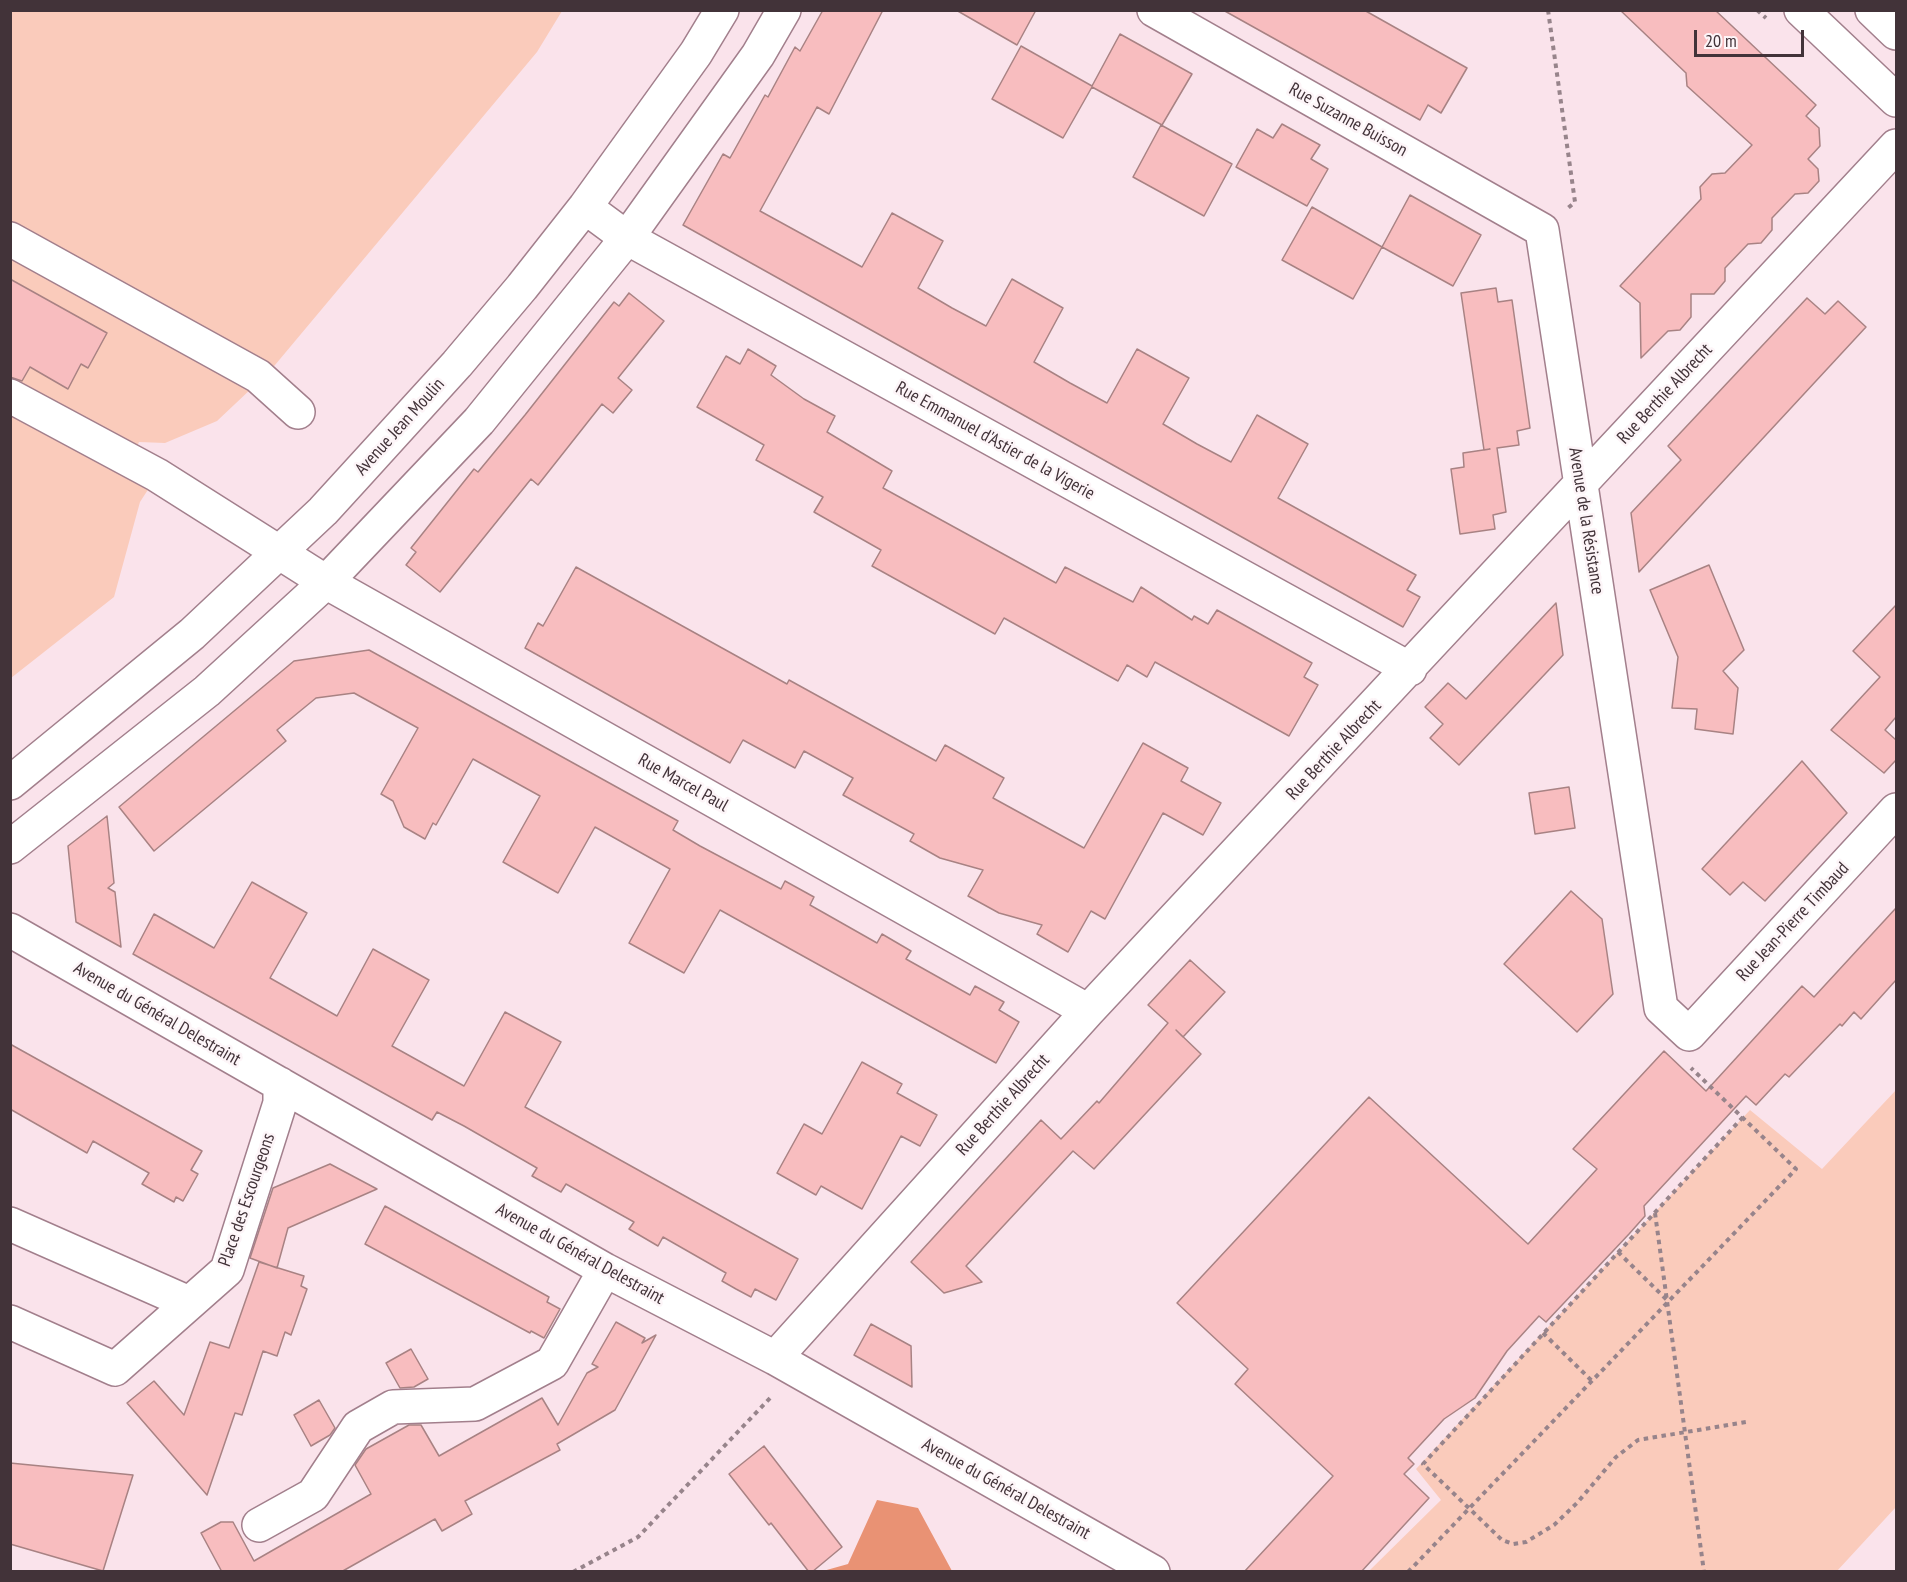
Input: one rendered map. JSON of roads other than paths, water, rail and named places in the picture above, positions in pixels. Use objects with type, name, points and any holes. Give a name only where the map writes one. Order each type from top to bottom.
[{"type":"street","name":"Avenue Jean Moulin","points":[[10,783],[192,634],[323,511],[457,364],[585,207],[696,53],[722,10]]},
{"type":"street","points":[[10,847],[207,691],[326,582],[479,421],[627,238],[758,55],[784,10]]},
{"type":"street","name":"Rue Suzanne Buisson","points":[[1154,10],[1542,230]]},
{"type":"street","points":[[1802,10],[1896,100]]},
{"type":"street","points":[[1872,10],[1896,33]]},
{"type":"street","name":"Rue Berthie Albrecht","points":[[775,1358],[1088,1011],[1581,486],[1896,146]]},
{"type":"street","name":"Rue Emmanuel d'Astier de la Vigerie","points":[[585,207],[627,238],[1410,669]]},
{"type":"street","name":"Avenue de la Résistance","points":[[1542,230],[1655,978],[1661,1008],[1689,1034]]},
{"type":"street","points":[[10,239],[258,376],[298,412]]},
{"type":"street","name":"Rue Marcel Paul","points":[[10,396],[157,476],[326,582],[1088,1011]]},
{"type":"street","name":"Rue Jean-Pierre Timbaud","points":[[1689,1034],[1896,810]]},
{"type":"street","name":"Avenue du Général Delestraint","points":[[10,930],[605,1270],[775,1358],[1153,1572]]},
{"type":"street","name":"Place des Escourgeons","points":[[10,1322],[115,1369],[227,1270],[280,1102],[280,1084]]},
{"type":"street","points":[[10,1224],[189,1303]]},
{"type":"street","points":[[259,1525],[313,1495],[358,1426],[393,1407],[475,1404],[552,1363],[605,1270]]}]
